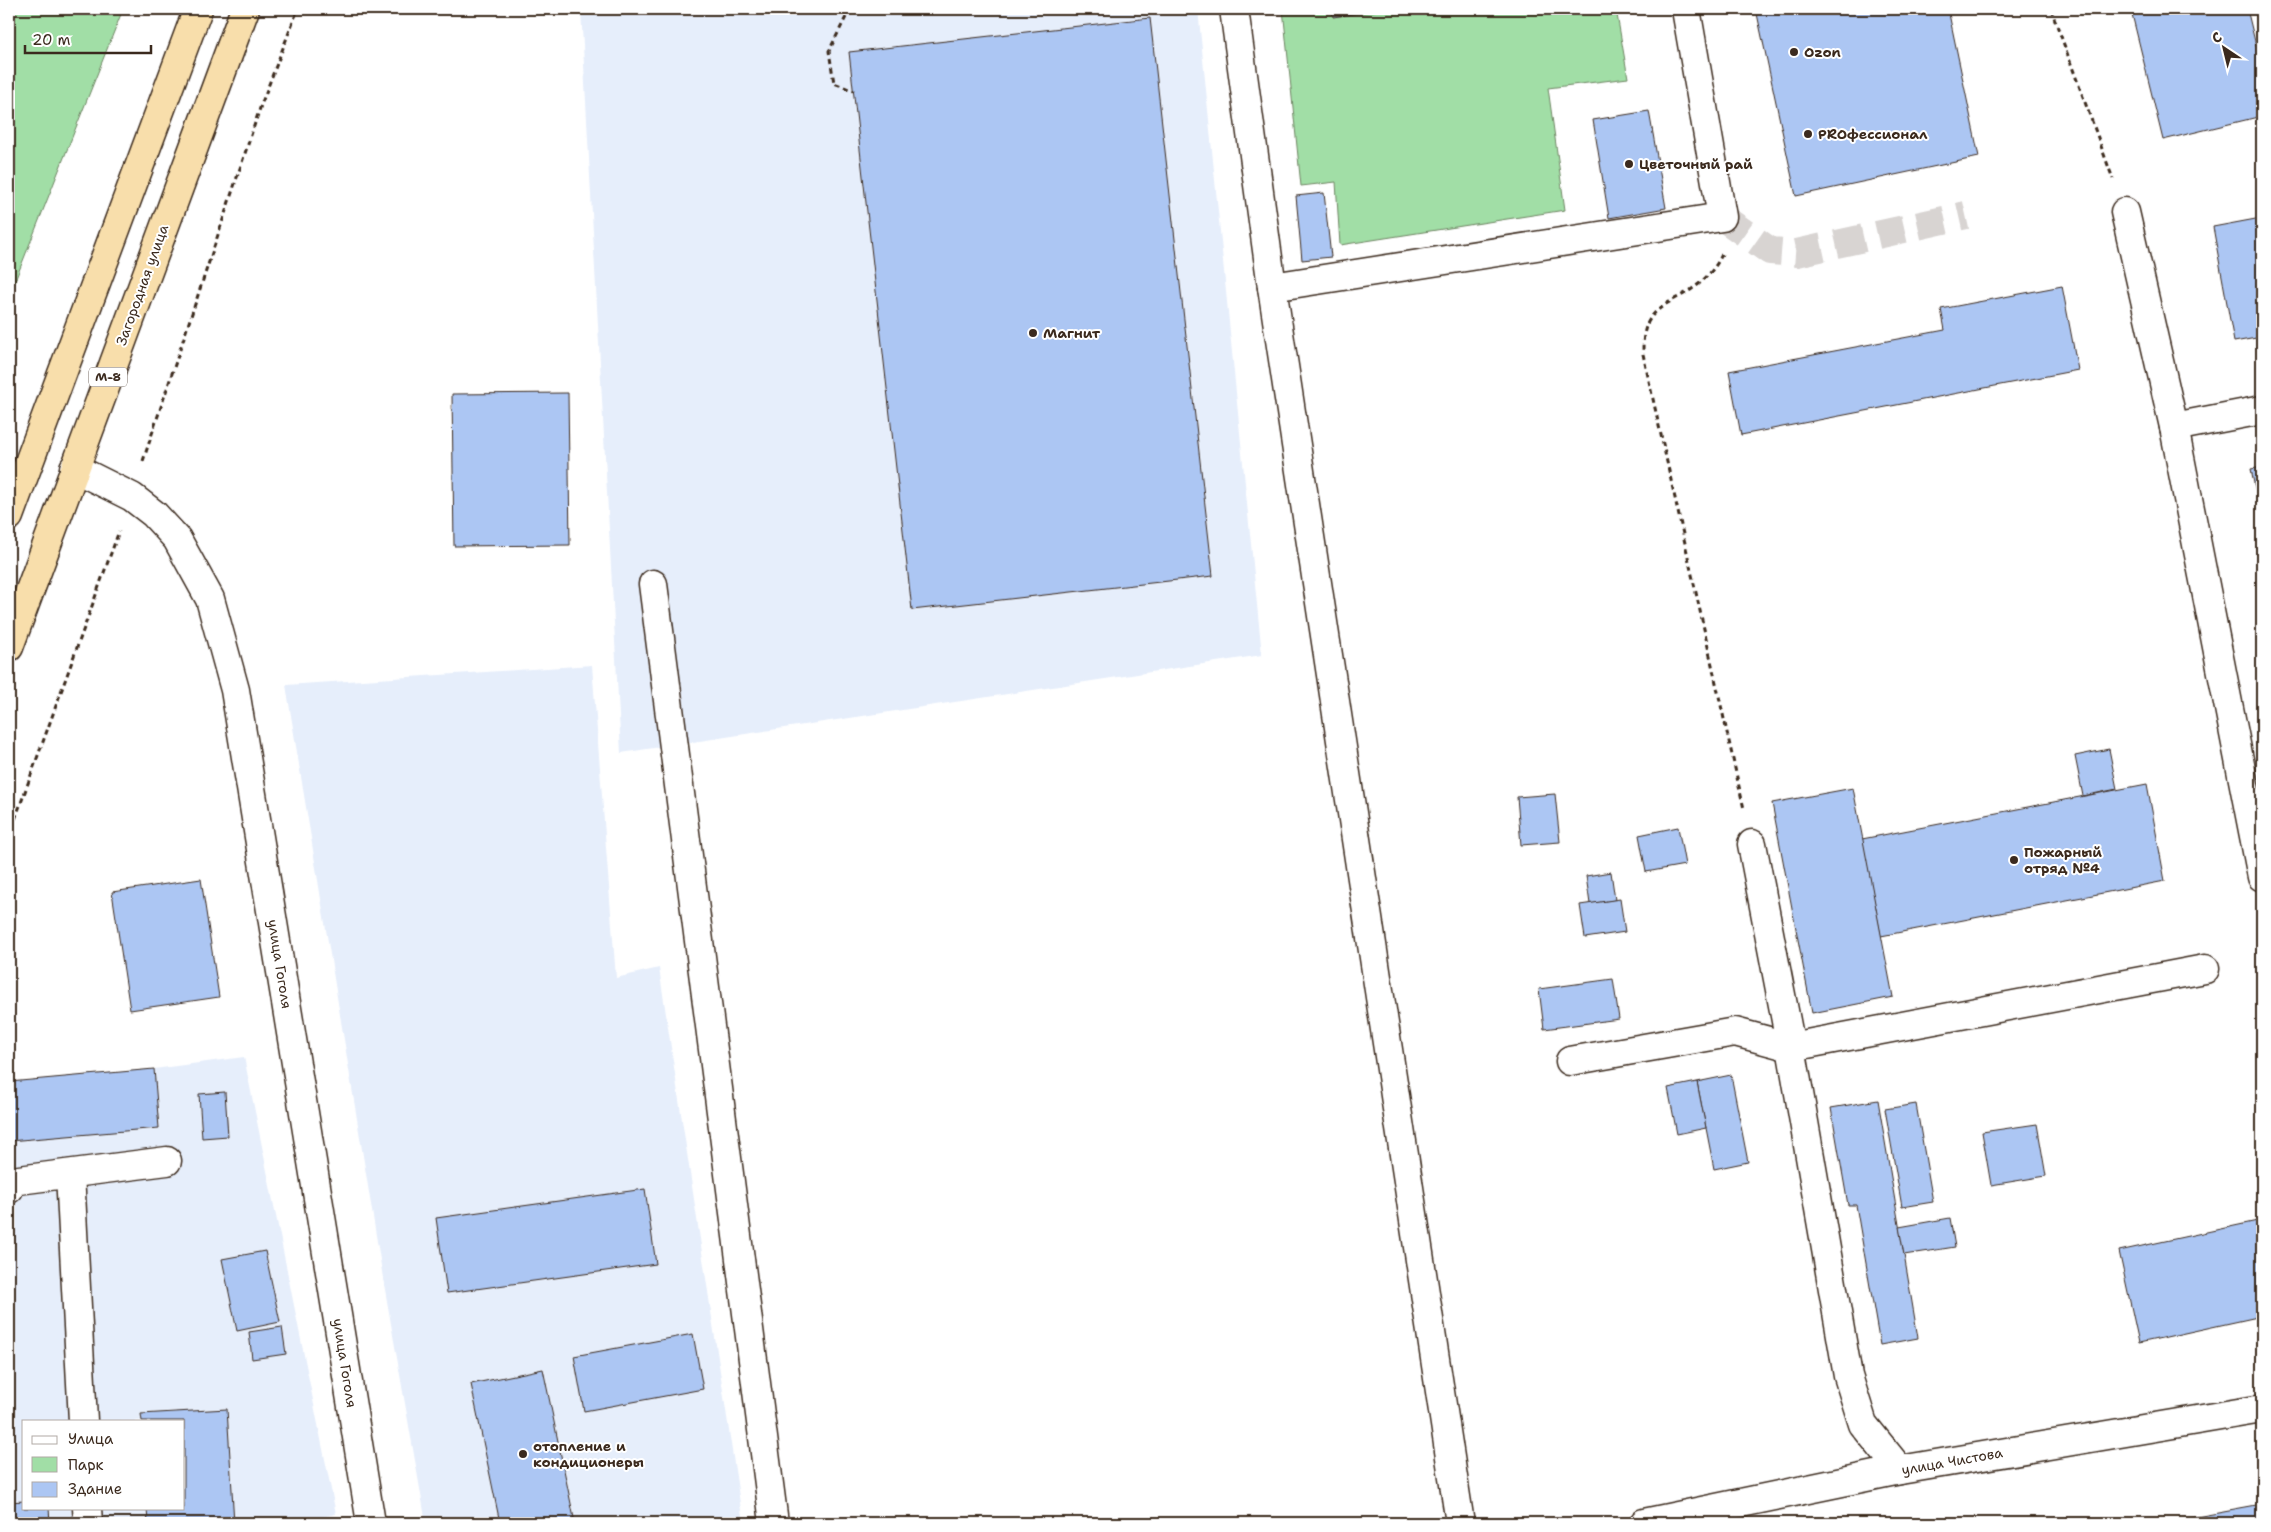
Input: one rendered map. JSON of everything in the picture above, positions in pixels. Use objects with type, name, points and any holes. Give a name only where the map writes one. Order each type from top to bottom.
[{"type":"highway","points":[[9,516],[198,9]]},
{"type":"highway","name":"Загородная улица","points":[[9,647],[245,9]]},
{"type":"street","points":[[1234,9],[1272,287],[1460,1523]]},
{"type":"street","points":[[1272,287],[1722,217],[1686,9]]},
{"type":"street","points":[[2125,212],[2174,427],[2262,877]]},
{"type":"street","points":[[2174,427],[2262,410]]},
{"type":"street","name":"улица Гоголя","points":[[74,468],[132,497],[154,514],[177,539],[210,599],[235,690],[371,1523]]},
{"type":"street","points":[[653,584],[774,1523]]},
{"type":"street","points":[[1752,844],[1791,1047],[1848,1376],[1863,1424],[1900,1470]]},
{"type":"street","points":[[1570,1061],[1734,1032],[1791,1047],[2205,969]]},
{"type":"street","points":[[9,1189],[11,1181],[167,1161]]},
{"type":"street","points":[[70,1174],[83,1420]]},
{"type":"street","name":"улица Чистова","points":[[1644,1523],[1900,1470],[2262,1409]]},
{"type":"street","points":[[87,1510],[88,1523]]},
{"type":"path","points":[[9,836],[132,497],[261,105],[298,9]]},
{"type":"path","points":[[850,9],[829,51],[834,83],[854,90]]},
{"type":"path","points":[[2051,9],[2125,212]]},
{"type":"path","points":[[1722,217],[1725,234],[1724,249],[1718,264],[1693,289],[1660,308],[1648,322],[1643,336],[1643,354],[1752,844]]},
{"type":"shaded area","points":[[581,9],[1198,9],[1262,655],[621,753]]},
{"type":"shaded area","points":[[592,665],[616,978],[659,968],[743,1523],[426,1523],[384,1284],[286,685]]},
{"type":"shaded area","points":[[244,1057],[336,1514],[291,1523],[9,1523],[9,1082],[154,1069]]},
{"type":"green space","points":[[9,9],[123,9],[9,296]]},
{"type":"green space","points":[[1283,9],[1616,9],[1628,78],[1548,88],[1565,210],[1340,245],[1336,182],[1301,186]]},
{"type":"building","points":[[1332,9],[1386,9],[1333,17]]},
{"type":"building","points":[[1756,9],[1948,9],[1979,157],[1796,196]]},
{"type":"building","points":[[2247,9],[2262,70],[2262,116],[2163,140],[2131,10]]},
{"type":"building","name":"Магнит","points":[[1150,18],[1213,576],[912,610],[849,52]]},
{"type":"building","name":"Цветочный рай","points":[[1649,111],[1666,208],[1609,218],[1593,120]]},
{"type":"building","points":[[1324,193],[1331,257],[1302,260],[1296,196]]},
{"type":"building","points":[[2261,218],[2262,337],[2234,342],[2213,227]]},
{"type":"building","points":[[2062,286],[2078,370],[1741,435],[1729,371],[1945,330],[1941,309]]},
{"type":"building","points":[[568,393],[570,545],[454,546],[452,394]]},
{"type":"building","points":[[2262,467],[2262,521],[2251,469]]},
{"type":"building","points":[[2109,749],[2117,789],[2083,796],[2075,756]]},
{"type":"building","name":"Пожарный отряд №4","points":[[2147,784],[2165,881],[1881,936],[1862,839]]},
{"type":"building","points":[[1853,788],[1893,997],[1812,1013],[1772,803]]},
{"type":"building","points":[[1555,794],[1560,842],[1521,845],[1517,797]]},
{"type":"building","points":[[1678,827],[1685,865],[1646,872],[1639,835]]},
{"type":"building","points":[[1611,872],[1615,900],[1590,904],[1586,876]]},
{"type":"building","points":[[201,879],[219,997],[130,1010],[112,892]]},
{"type":"building","points":[[1620,899],[1625,932],[1585,938],[1580,905]]},
{"type":"building","points":[[1613,979],[1619,1019],[1544,1029],[1539,989]]},
{"type":"building","points":[[154,1069],[159,1128],[9,1141],[9,1082]]},
{"type":"building","points":[[1731,1075],[1748,1162],[1714,1169],[1697,1082]]},
{"type":"building","points":[[1697,1082],[1706,1128],[1677,1134],[1668,1088]]},
{"type":"building","points":[[225,1092],[228,1136],[202,1138],[199,1094]]},
{"type":"building","points":[[1878,1100],[1918,1338],[1880,1345],[1856,1205],[1848,1205],[1831,1108]]},
{"type":"building","points":[[1916,1104],[1933,1202],[1902,1207],[1885,1109]]},
{"type":"building","points":[[2037,1124],[2046,1176],[1991,1185],[1982,1132]]},
{"type":"building","points":[[645,1189],[656,1264],[447,1293],[436,1218]]},
{"type":"building","points":[[1950,1218],[1955,1247],[1904,1255],[1899,1227]]},
{"type":"building","points":[[2262,1220],[2262,1316],[2139,1343],[2119,1251]]},
{"type":"building","points":[[265,1251],[280,1322],[237,1331],[222,1259]]},
{"type":"building","points":[[282,1327],[286,1354],[252,1359],[249,1332]]},
{"type":"building","points":[[693,1334],[703,1389],[584,1411],[574,1356]]},
{"type":"building","name":"отопление и кондиционеры","points":[[543,1369],[575,1523],[500,1523],[471,1384]]},
{"type":"building","points":[[227,1409],[234,1523],[148,1523],[147,1510],[185,1510],[185,1420],[142,1420],[141,1414]]},
{"type":"building","points":[[22,1501],[22,1510],[49,1510],[50,1523],[9,1523],[9,1502]]},
{"type":"building","points":[[2262,1505],[2262,1523],[2174,1523],[2174,1521]]},
{"type":"tunnel","points":[[1722,217],[1770,251],[1797,253],[1966,215]]},
{"type":"place","name":"Ozon","points":[[1794,52]]},
{"type":"place","name":"PROфессионал","points":[[1808,134]]},
{"type":"place","name":"Цветочный рай","points":[[1629,164]]},
{"type":"place","name":"Магнит","points":[[1033,333]]},
{"type":"place","name":"Пожарный отряд №4","points":[[2014,860]]},
{"type":"place","name":"отопление и кондиционеры","points":[[523,1454]]}]
